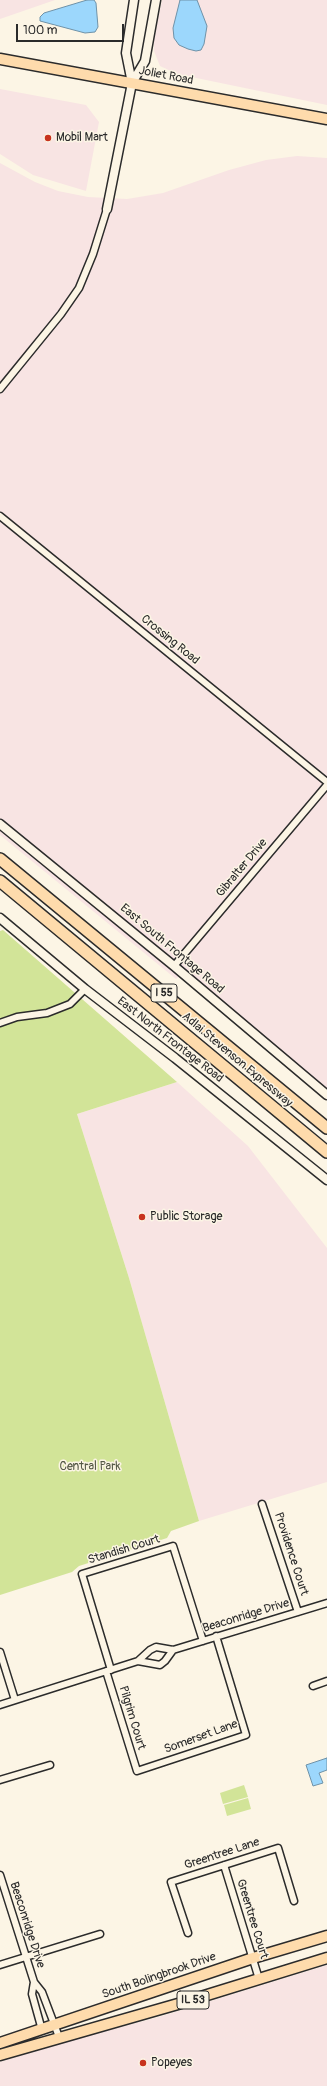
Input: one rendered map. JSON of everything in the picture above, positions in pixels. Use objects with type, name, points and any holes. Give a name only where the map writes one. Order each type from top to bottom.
[{"type":"highway","name":"Adlai Stevenson Expressway","points":[[0,859],[327,1128]]},
{"type":"highway","name":"Adlai Stevenson Expressway","points":[[0,882],[327,1152]]},
{"type":"main road","name":"Joliet Road","points":[[0,59],[327,120]]},
{"type":"main road","name":"South Bolingbrook Drive","points":[[0,2043],[253,1958],[327,1936]]},
{"type":"main road","name":"IL 53","points":[[0,2055],[58,2037],[171,2006],[327,1958]]},
{"type":"street","points":[[132,83],[126,53],[134,0]]},
{"type":"street","points":[[0,389],[61,314],[79,288],[93,254],[107,209],[132,83],[145,61],[156,0]]},
{"type":"street","name":"Crossing Road","points":[[0,516],[327,782]]},
{"type":"street","name":"Gibralter Drive","points":[[174,966],[327,785]]},
{"type":"street","name":"East South Frontage Road","points":[[0,824],[174,966],[327,1095]]},
{"type":"street","name":"East North Frontage Road","points":[[0,918],[85,989],[175,1058],[327,1180]]},
{"type":"street","points":[[0,1023],[17,1017],[47,1013],[70,1004],[85,989]]},
{"type":"street","name":"Providence Court","points":[[262,1504],[298,1612]]},
{"type":"street","name":"Standish Court","points":[[108,1670],[82,1574],[172,1546],[203,1641]]},
{"type":"street","name":"Beaconridge Drive","points":[[0,1705],[138,1661],[152,1648],[158,1647],[173,1650],[327,1603]]},
{"type":"street","name":"Somerset Lane","points":[[137,1771],[246,1735],[216,1636]]},
{"type":"street","name":"Beaconridge Drive","points":[[138,1661],[160,1665],[165,1662],[173,1650]]},
{"type":"street","points":[[0,1652],[15,1700]]},
{"type":"street","name":"Pilgrim Court","points":[[108,1670],[137,1771]]},
{"type":"street","points":[[313,1686],[327,1681]]},
{"type":"street","points":[[0,1780],[50,1765]]},
{"type":"street","name":"Greentree Lane","points":[[188,1933],[171,1882],[278,1848],[294,1901]]},
{"type":"street","name":"Greentree Court","points":[[224,1865],[259,1979]]},
{"type":"street","name":"Beaconridge Drive","points":[[0,1875],[34,1982],[42,1992],[58,2037]]},
{"type":"street","points":[[0,1965],[100,1934]]},
{"type":"street","name":"Beaconridge Drive","points":[[34,1982],[32,1994],[42,2030]]},
{"type":"shaded area","points":[[0,0],[55,0],[0,19]]},
{"type":"shaded area","points":[[162,0],[327,0],[327,105],[177,74],[160,66],[154,51],[154,40]]},
{"type":"shaded area","points":[[0,89],[86,105],[99,122],[86,191],[33,175],[0,154]]},
{"type":"shaded area","points":[[297,156],[327,158],[327,1089],[185,970],[176,979],[0,835],[0,163],[35,182],[58,191],[88,197],[127,199],[163,193],[229,170],[266,160]]},
{"type":"shaded area","points":[[177,1082],[248,1146],[327,1248],[327,1482],[199,1521],[129,1278],[77,1114]]},
{"type":"shaded area","points":[[327,1965],[327,2086],[0,2086],[0,2062],[68,2041],[159,2017]]},
{"type":"green space","name":"Central Park","points":[[3,930],[177,1082],[77,1114],[129,1278],[199,1521],[171,1531],[167,1538],[79,1566],[72,1572],[0,1595],[0,931]]},
{"type":"green space","points":[[244,1785],[248,1797],[223,1804],[220,1793]]},
{"type":"green space","points":[[248,1798],[251,1809],[227,1816],[224,1805]]},
{"type":"water","points":[[87,0],[94,0],[96,3],[98,27],[95,32],[85,33],[40,21],[40,17],[44,13]]},
{"type":"water","points":[[180,0],[197,0],[207,26],[204,44],[201,50],[196,51],[179,45],[174,38],[173,28]]},
{"type":"water","points":[[327,1758],[327,1770],[319,1773],[323,1783],[313,1786],[306,1765]]},
{"type":"place","name":"Mobil Mart","points":[[48,138]]},
{"type":"place","name":"Public Storage","points":[[142,1217]]},
{"type":"place","name":"Popeyes","points":[[143,2063]]}]
